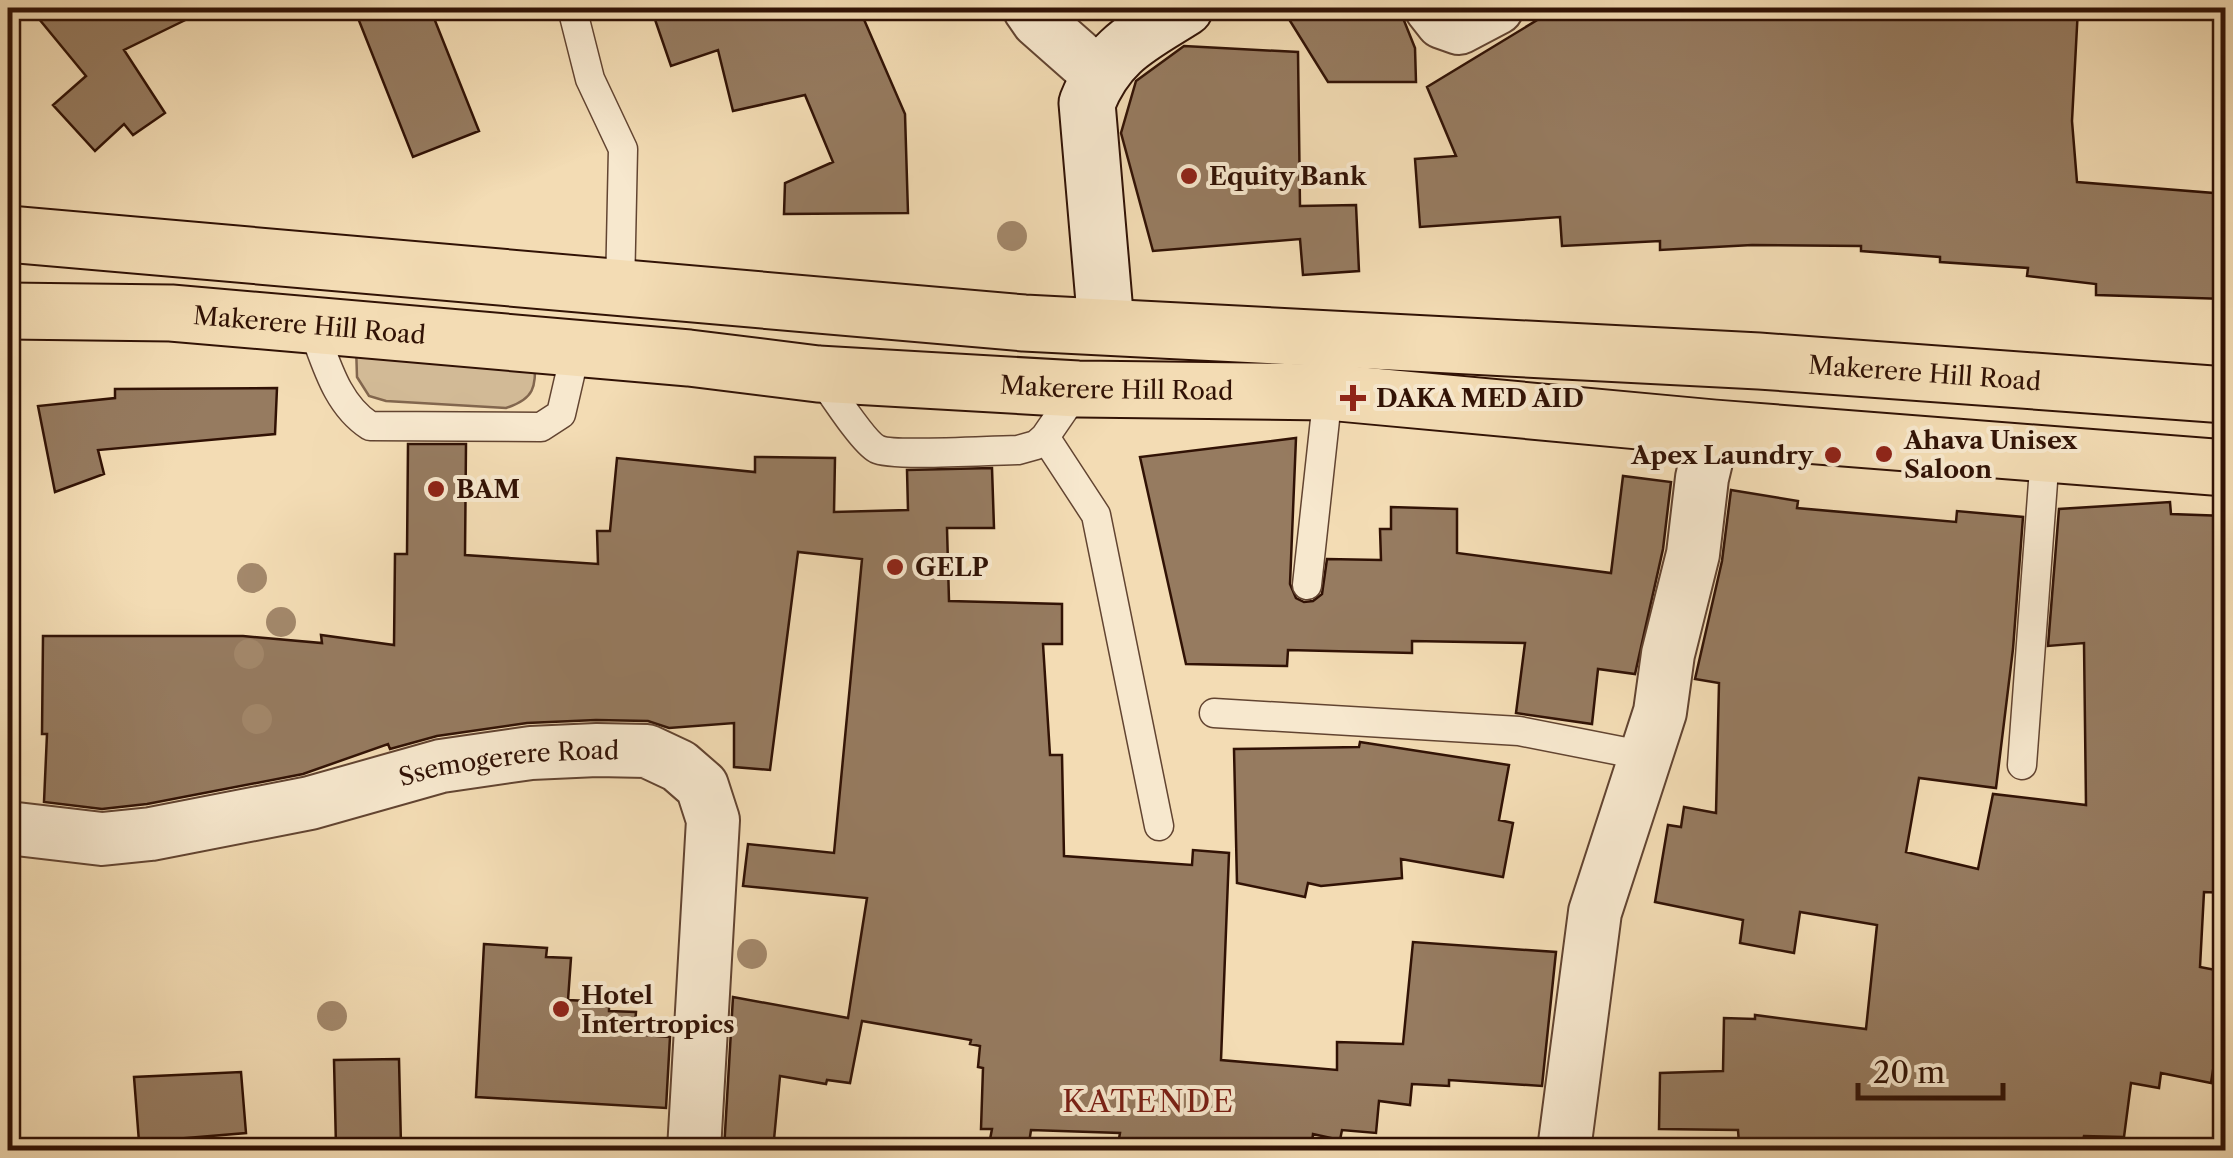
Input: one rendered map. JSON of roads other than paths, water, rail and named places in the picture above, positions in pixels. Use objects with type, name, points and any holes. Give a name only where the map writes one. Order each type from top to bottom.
[{"type":"main road","name":"Makerere Hill Road","points":[[8,234],[1024,323],[1759,361],[2226,396]]},
{"type":"main road","name":"Makerere Hill Road","points":[[8,311],[170,313],[576,348],[818,374],[1078,389],[1328,392],[1714,428],[2226,468]]},
{"type":"street","points":[[1029,8],[1038,21],[1098,74]]},
{"type":"street","points":[[1106,326],[1087,103],[1098,74],[1126,44],[1185,8]]},
{"type":"street","points":[[1431,8],[1442,22],[1459,28],[1497,8]]},
{"type":"street","points":[[1564,1150],[1594,912],[1660,712],[1714,428]]},
{"type":"street","name":"Ssemogerere Road","points":[[8,828],[102,840],[310,803],[440,766],[530,754],[647,750],[680,766],[702,786],[713,820],[694,1150]]},
{"type":"lane","points":[[572,8],[590,79],[624,149],[620,290]]},
{"type":"lane","points":[[312,326],[340,395],[352,415],[370,426],[542,427],[561,414],[576,348]]},
{"type":"lane","points":[[818,374],[878,450],[1018,450],[1036,445],[1078,389]]},
{"type":"lane","points":[[1307,585],[1328,392]]},
{"type":"lane","points":[[1044,438],[1096,515],[1158,826]]},
{"type":"lane","points":[[2022,765],[2046,455]]},
{"type":"lane","points":[[1214,713],[1519,730],[1646,756]]},
{"type":"place","name":"Equity Bank","points":[[1189,176]]},
{"type":"place","name":"DAKA MED AID","points":[[1353,398]]},
{"type":"place","name":"Ahava Unisex Saloon","points":[[1884,454]]},
{"type":"place","name":"Apex Laundry","points":[[1833,455]]},
{"type":"place","name":"BAM","points":[[436,489]]},
{"type":"place","name":"GELP","points":[[895,567]]},
{"type":"place","name":"Hotel Intertropics","points":[[561,1009]]},
{"type":"district","name":"KATENDE","points":[[1149,1102]]}]
